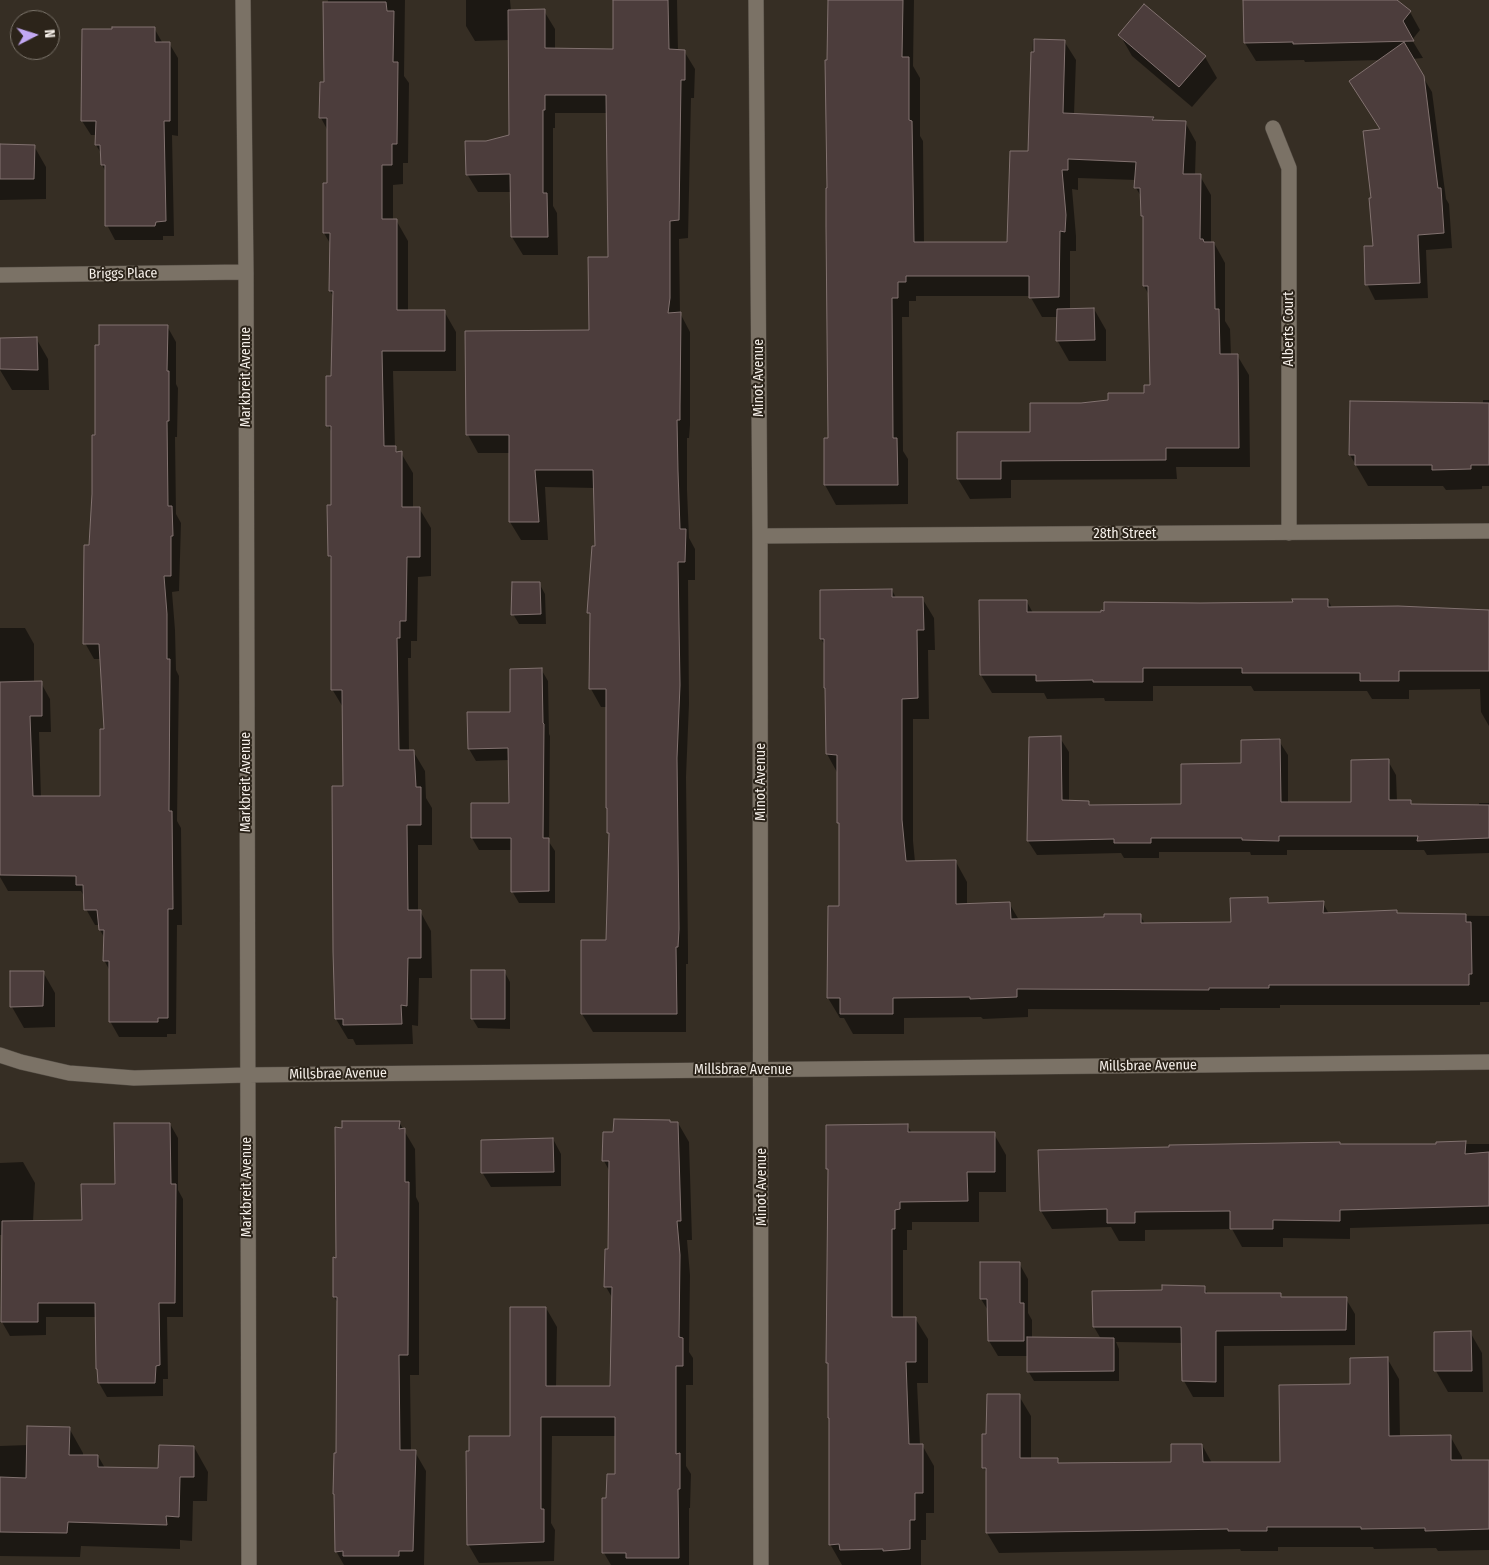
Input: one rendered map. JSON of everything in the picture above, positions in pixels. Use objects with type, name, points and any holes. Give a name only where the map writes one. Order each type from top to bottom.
[{"type":"street","name":"Markbreit Avenue","points":[[243,0],[246,272],[249,1565]]},
{"type":"street","name":"Minot Avenue","points":[[756,0],[760,536],[761,1565]]},
{"type":"street","name":"Alberts Court","points":[[1273,128],[1289,168],[1288,533]]},
{"type":"street","name":"Briggs Place","points":[[0,276],[246,272]]},
{"type":"street","name":"28th Street","points":[[760,536],[1489,531]]},
{"type":"street","name":"Millsbrae Avenue","points":[[0,1055],[21,1062],[69,1072],[134,1078],[247,1075],[1489,1062]]},
{"type":"building","points":[[613,0],[668,0],[669,49],[685,50],[685,80],[681,80],[679,220],[670,221],[670,298],[668,313],[681,312],[680,420],[677,420],[678,471],[680,529],[686,529],[685,562],[678,562],[680,685],[677,758],[679,929],[678,947],[676,947],[677,1014],[581,1014],[581,940],[606,940],[609,833],[607,833],[606,808],[606,689],[589,689],[590,613],[587,613],[592,546],[595,546],[593,470],[535,470],[539,522],[509,522],[509,435],[466,435],[465,331],[589,330],[588,257],[608,257],[606,95],[545,95],[545,110],[543,110],[543,193],[547,193],[548,237],[511,237],[510,174],[466,175],[465,141],[486,141],[509,135],[508,10],[545,9],[545,48],[613,49]]},
{"type":"building","points":[[828,0],[903,0],[902,57],[909,57],[909,120],[912,121],[914,242],[1007,242],[1010,151],[1028,151],[1031,52],[1034,52],[1034,39],[1065,40],[1063,113],[1154,117],[1152,120],[1186,121],[1183,174],[1201,174],[1200,239],[1203,239],[1204,242],[1214,242],[1215,309],[1219,309],[1220,354],[1238,354],[1239,448],[1166,448],[1166,460],[1001,461],[1001,479],[957,479],[957,432],[1030,432],[1030,403],[1081,403],[1108,400],[1108,393],[1144,393],[1144,385],[1150,385],[1148,286],[1143,286],[1143,216],[1141,216],[1140,188],[1134,188],[1136,162],[1068,159],[1068,170],[1062,170],[1066,215],[1065,232],[1060,231],[1059,297],[1029,298],[1029,276],[906,276],[906,282],[898,282],[898,298],[892,298],[893,438],[897,438],[898,485],[824,485],[824,438],[828,438],[825,60],[827,60]]},
{"type":"building","points":[[1243,0],[1397,0],[1411,11],[1403,21],[1414,41],[1293,44],[1293,42],[1244,43]]},
{"type":"building","points":[[323,2],[386,2],[387,11],[394,11],[393,62],[398,62],[397,144],[392,144],[392,165],[382,165],[382,219],[397,219],[397,310],[445,310],[445,351],[382,351],[384,446],[396,446],[396,452],[402,451],[402,507],[420,507],[420,557],[407,557],[406,621],[400,621],[400,638],[397,638],[399,750],[414,750],[416,787],[421,787],[421,825],[407,825],[408,910],[421,910],[421,958],[408,958],[407,1006],[401,1005],[402,1024],[343,1025],[343,1019],[335,1019],[332,786],[343,786],[342,690],[331,690],[331,556],[328,556],[327,505],[331,505],[331,426],[326,426],[326,376],[331,376],[333,291],[329,291],[330,233],[323,233],[323,183],[327,183],[327,118],[319,118],[320,82],[324,82]]},
{"type":"building","points":[[1144,4],[1206,56],[1179,87],[1118,35]]},
{"type":"building","points":[[112,27],[155,27],[155,42],[170,42],[170,121],[164,121],[166,221],[156,222],[155,226],[105,226],[105,165],[101,165],[100,145],[95,145],[96,121],[81,121],[82,29],[112,29]]},
{"type":"building","points":[[1404,42],[1424,76],[1438,188],[1441,188],[1444,233],[1418,235],[1420,283],[1365,285],[1364,246],[1373,246],[1369,198],[1371,198],[1363,131],[1380,129],[1349,81]]},
{"type":"building","points":[[0,144],[35,145],[34,179],[0,179]]},
{"type":"building","points":[[1094,308],[1095,340],[1056,341],[1057,309]]},
{"type":"building","points":[[99,325],[168,325],[168,506],[172,506],[173,536],[171,536],[171,576],[164,576],[167,614],[167,659],[170,659],[169,811],[172,811],[173,909],[168,909],[168,1018],[158,1018],[158,1022],[109,1022],[109,961],[103,961],[104,930],[99,930],[97,910],[84,910],[83,885],[76,885],[76,876],[0,875],[0,682],[42,681],[42,716],[30,716],[33,796],[100,796],[100,729],[104,729],[99,644],[83,644],[84,545],[89,545],[92,494],[92,435],[95,435],[95,345],[99,345]]},
{"type":"building","points":[[37,337],[38,370],[0,369],[0,338]]},
{"type":"building","points":[[1350,401],[1489,403],[1489,465],[1471,465],[1471,469],[1432,470],[1432,465],[1355,465],[1355,455],[1349,455]]},
{"type":"building","points":[[512,582],[540,582],[541,614],[511,615]]},
{"type":"building","points":[[892,589],[892,597],[923,597],[924,630],[917,630],[918,698],[902,699],[902,820],[906,861],[956,860],[956,904],[1010,902],[1011,919],[1104,917],[1104,914],[1141,914],[1141,923],[1231,922],[1230,898],[1268,897],[1268,903],[1324,901],[1323,913],[1397,910],[1397,913],[1466,914],[1466,922],[1471,922],[1472,974],[1469,974],[1469,985],[1269,985],[1269,988],[1209,988],[1209,990],[1017,989],[1017,997],[970,999],[970,997],[893,998],[893,1014],[840,1014],[840,998],[827,998],[828,906],[839,906],[839,823],[837,823],[837,755],[826,754],[824,639],[820,639],[820,590]]},
{"type":"building","points":[[1292,599],[1328,599],[1328,607],[1398,606],[1489,610],[1489,671],[1399,671],[1399,681],[1360,681],[1360,673],[1242,673],[1242,668],[1143,668],[1143,682],[1093,682],[1093,680],[1036,681],[1036,675],[980,675],[979,600],[1027,600],[1027,612],[1101,612],[1101,610],[1104,611],[1104,602],[1293,602]]},
{"type":"building","points":[[542,668],[544,724],[543,838],[549,838],[549,891],[511,892],[511,838],[471,838],[471,803],[509,803],[508,748],[468,749],[467,712],[510,712],[510,669]]},
{"type":"building","points":[[1061,736],[1062,800],[1089,801],[1089,805],[1181,804],[1181,764],[1241,763],[1241,740],[1280,739],[1281,802],[1351,802],[1351,760],[1389,759],[1389,800],[1411,800],[1411,804],[1489,805],[1489,838],[1417,841],[1418,836],[1279,836],[1279,841],[1242,840],[1242,838],[1151,838],[1151,843],[1114,843],[1114,839],[1027,841],[1029,737]]},
{"type":"building","points":[[471,970],[505,970],[505,1019],[471,1019]]},
{"type":"building","points":[[10,971],[44,971],[43,1006],[10,1007]]},
{"type":"building","points":[[614,1119],[670,1120],[670,1122],[678,1122],[681,1221],[677,1221],[680,1255],[679,1337],[683,1338],[683,1366],[676,1366],[676,1454],[680,1453],[680,1489],[678,1489],[679,1558],[626,1558],[626,1553],[602,1553],[602,1498],[606,1498],[607,1474],[615,1474],[615,1417],[541,1417],[541,1509],[544,1509],[544,1542],[467,1545],[466,1451],[469,1451],[469,1436],[510,1436],[510,1307],[546,1307],[546,1386],[610,1386],[612,1287],[604,1287],[605,1249],[608,1249],[609,1161],[602,1161],[603,1132],[613,1132]]},
{"type":"building","points":[[342,1121],[400,1121],[399,1129],[405,1128],[405,1182],[409,1182],[408,1355],[399,1355],[400,1450],[416,1450],[413,1551],[399,1551],[399,1556],[343,1556],[343,1551],[335,1552],[333,1494],[334,1453],[336,1453],[337,1297],[333,1297],[333,1257],[336,1258],[335,1127],[342,1128]]},
{"type":"building","points":[[114,1123],[170,1123],[171,1184],[176,1184],[175,1303],[159,1303],[160,1365],[156,1366],[155,1383],[98,1383],[95,1303],[38,1303],[38,1322],[1,1322],[2,1221],[82,1220],[81,1184],[115,1184]]},
{"type":"building","points":[[908,1124],[908,1132],[995,1132],[995,1172],[967,1172],[968,1201],[900,1202],[900,1209],[895,1210],[895,1229],[892,1229],[892,1317],[916,1317],[916,1362],[906,1362],[909,1444],[923,1444],[923,1493],[915,1493],[915,1520],[910,1520],[910,1549],[883,1551],[883,1549],[840,1550],[839,1544],[829,1545],[829,1418],[828,1363],[826,1363],[828,1169],[826,1169],[826,1125]]},
{"type":"building","points":[[553,1138],[554,1172],[481,1173],[481,1140]]},
{"type":"building","points":[[1466,1141],[1465,1154],[1489,1152],[1489,1206],[1340,1210],[1340,1221],[1273,1220],[1273,1229],[1230,1229],[1230,1211],[1135,1212],[1135,1223],[1107,1223],[1107,1209],[1040,1211],[1038,1150],[1169,1147],[1169,1145],[1340,1142],[1340,1144],[1436,1144],[1436,1142]]},
{"type":"building","points":[[980,1262],[1020,1262],[1020,1303],[1024,1303],[1024,1341],[988,1341],[987,1299],[980,1299]]},
{"type":"building","points":[[1162,1285],[1205,1286],[1205,1293],[1281,1293],[1281,1297],[1347,1297],[1346,1330],[1216,1331],[1216,1382],[1182,1381],[1181,1327],[1093,1327],[1092,1291],[1162,1290]]},
{"type":"building","points":[[1471,1331],[1472,1371],[1434,1371],[1434,1332]]},
{"type":"building","points":[[1027,1337],[1114,1338],[1114,1371],[1027,1372]]},
{"type":"building","points":[[1388,1357],[1389,1436],[1451,1435],[1451,1460],[1489,1460],[1489,1529],[1425,1531],[1425,1528],[1267,1527],[1267,1531],[1228,1531],[1228,1529],[986,1533],[986,1468],[982,1468],[982,1434],[986,1434],[987,1394],[1020,1394],[1020,1458],[1058,1458],[1058,1463],[1171,1462],[1171,1444],[1202,1444],[1203,1462],[1280,1462],[1279,1385],[1350,1384],[1350,1358]]},
{"type":"building","points":[[27,1426],[70,1427],[69,1455],[98,1455],[98,1467],[158,1468],[159,1445],[194,1446],[194,1477],[180,1477],[179,1517],[166,1516],[167,1525],[68,1522],[67,1533],[0,1532],[0,1477],[26,1478]]}]
